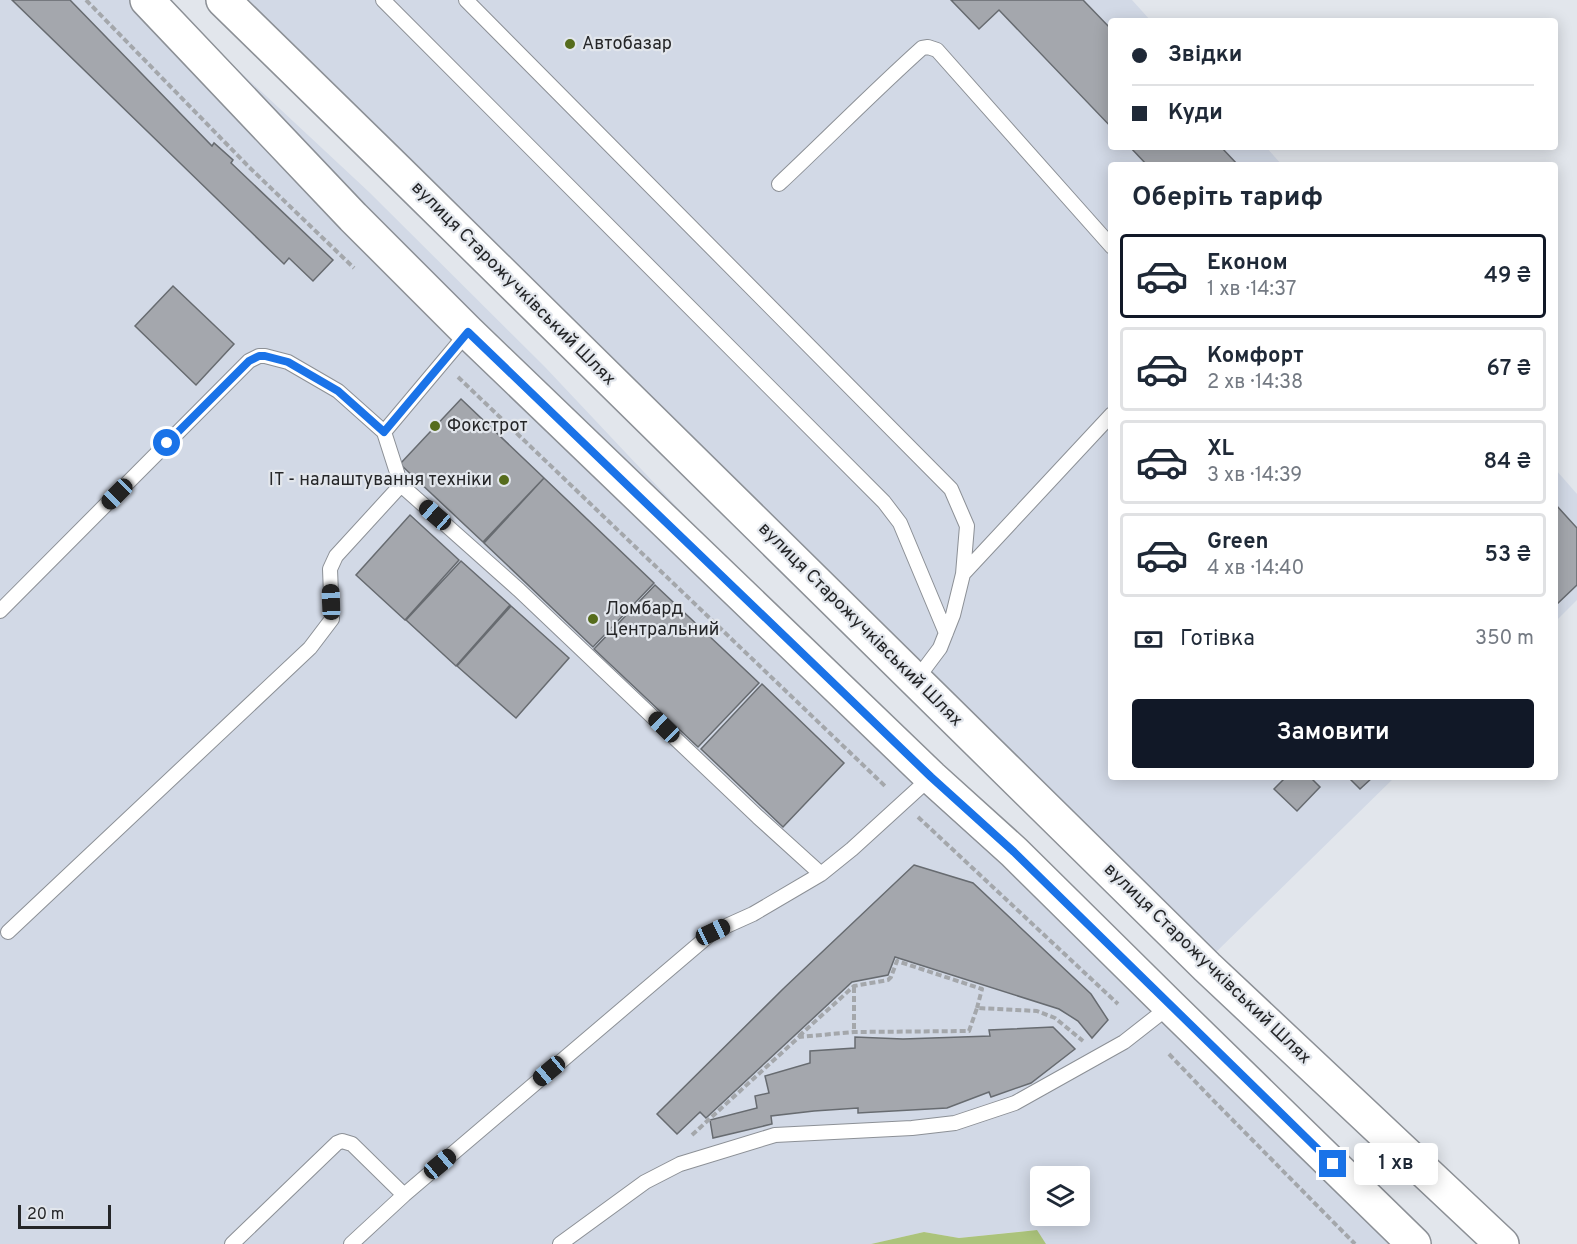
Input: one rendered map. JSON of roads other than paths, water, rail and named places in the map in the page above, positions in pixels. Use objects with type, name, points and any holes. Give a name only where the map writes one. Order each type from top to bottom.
[{"type":"main road","points":[[147,0],[353,217],[468,332],[931,777],[1014,852],[1414,1244]]},
{"type":"main road","name":"вулиця Старожучківський Шлях","points":[[222,0],[1207,967],[1502,1244]]},
{"type":"lane","points":[[383,0],[884,502],[900,523],[946,633]]},
{"type":"lane","points":[[466,0],[951,489],[967,526],[963,573],[953,615],[940,648],[916,680]]},
{"type":"lane","points":[[779,184],[890,77],[922,48],[928,47],[937,50],[1108,242]]},
{"type":"lane","points":[[384,432],[468,332]]},
{"type":"lane","points":[[0,611],[249,361],[265,356],[288,362],[338,391],[384,432],[401,486],[519,590],[821,874]]},
{"type":"lane","points":[[963,573],[1108,418]]},
{"type":"lane","points":[[8,932],[310,648],[332,619],[330,569],[336,556],[401,486]]},
{"type":"lane","points":[[351,1244],[404,1195],[713,932],[753,914],[821,874],[931,777]]},
{"type":"lane","points":[[561,1244],[645,1182],[680,1164],[775,1135],[912,1128],[956,1123],[1015,1103],[1124,1042],[1170,1006]]},
{"type":"lane","points":[[232,1244],[337,1143],[342,1141],[352,1144],[404,1195]]},
{"type":"place","name":"Автобазар","points":[[570,44]]},
{"type":"place","name":"Фокстрот","points":[[435,426]]},
{"type":"place","name":"ІТ - налаштування техніки","points":[[504,480]]},
{"type":"place","name":"Ломбард Центральний","points":[[593,619]]}]
